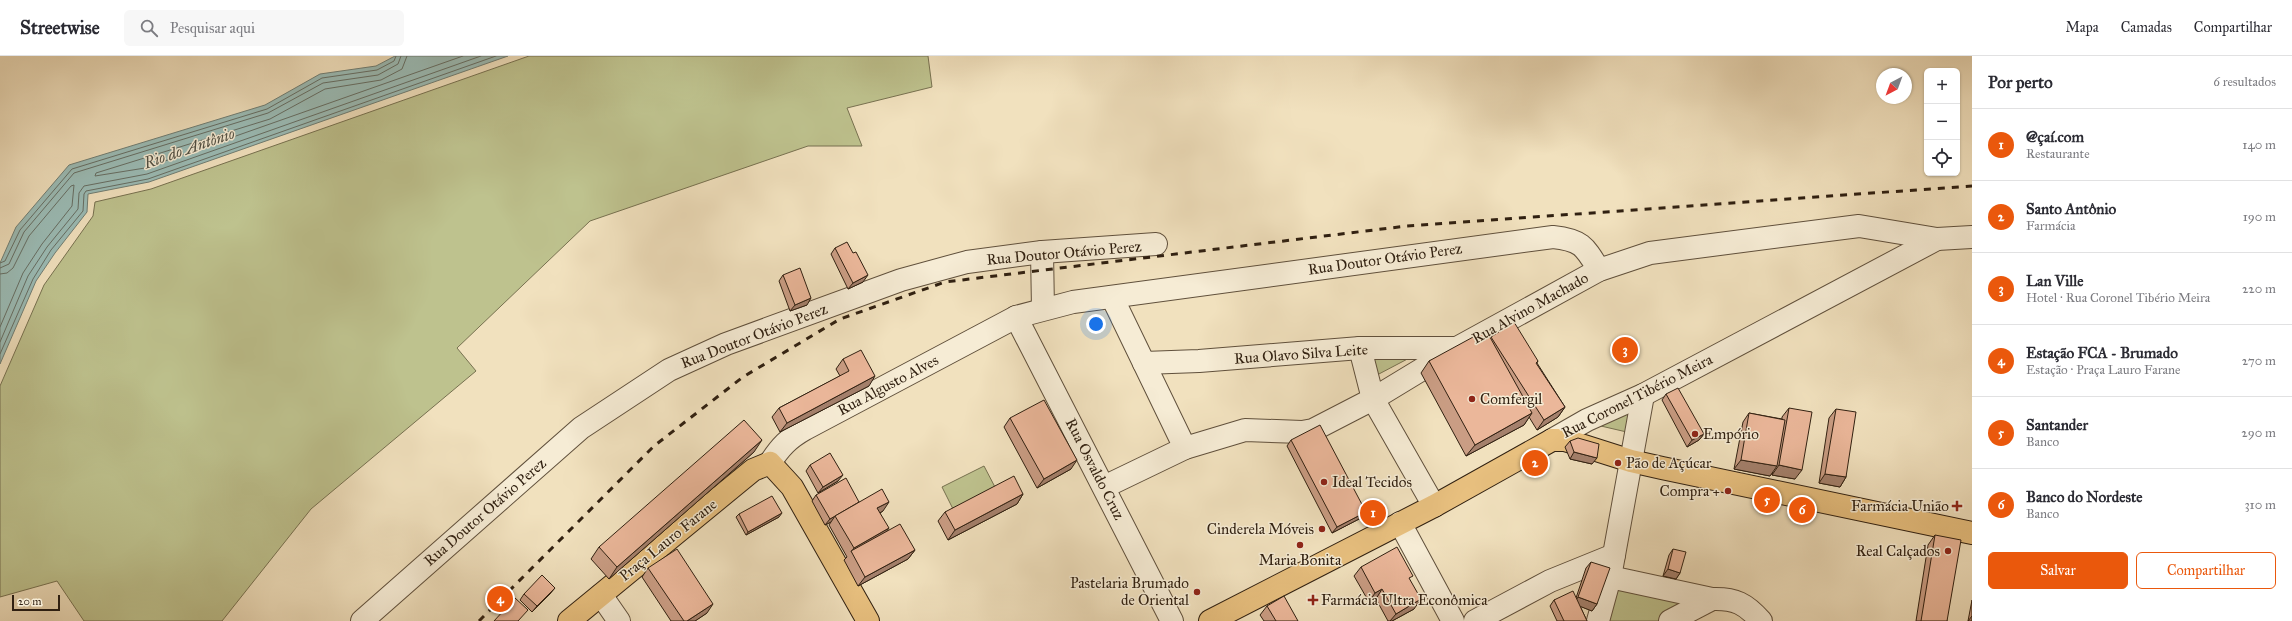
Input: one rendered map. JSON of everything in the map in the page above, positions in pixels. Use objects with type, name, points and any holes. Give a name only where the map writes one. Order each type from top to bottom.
[{"type":"main road","points":[[1552,440],[1565,440],[1631,461],[1972,533]]},
{"type":"main road","name":"Rua Coronel Tibério Meira","points":[[1210,621],[1434,506],[1552,440]]},
{"type":"main road","name":"Praça Lauro Farane","points":[[569,621],[753,470],[770,463]]},
{"type":"main road","points":[[770,463],[792,487],[868,621]]},
{"type":"street","name":"Rua Alvino Machado","points":[[1104,487],[1185,448],[1245,430],[1302,432],[1313,430],[1373,398],[1457,348],[1599,270],[1650,254],[1859,226],[1937,239]]},
{"type":"street","name":"Rua Doutor Otávio Perez","points":[[1016,317],[1073,302],[1112,296],[1553,237],[1569,239],[1585,248],[1599,270]]},
{"type":"street","points":[[1937,239],[1972,237]]},
{"type":"street","name":"Rua Coronel Tibério Meira","points":[[1552,440],[1587,420],[1643,395],[1937,239]]},
{"type":"street","name":"Rua Doutor Otávio Perez","points":[[362,621],[581,428],[669,370],[726,344],[901,280],[967,262],[1042,252],[1156,244]]},
{"type":"street","points":[[1042,252],[1043,309]]},
{"type":"street","points":[[1112,296],[1185,448]]},
{"type":"street","name":"Rua Algusto Alves","points":[[770,463],[778,449],[790,437],[1016,317]]},
{"type":"street","name":"Rua Osvaldo Cruz","points":[[1016,317],[1172,621]]},
{"type":"street","points":[[1360,348],[1373,398],[1434,506]]},
{"type":"street","name":"Rua Olavo Silva Leite","points":[[1144,363],[1199,362],[1360,348],[1457,348]]},
{"type":"street","points":[[1598,621],[1610,577],[1643,395]]},
{"type":"street","points":[[1400,523],[1453,621]]},
{"type":"street","points":[[1476,621],[1550,581],[1614,555]]},
{"type":"street","points":[[1610,577],[1712,599],[1727,599],[1750,607],[1761,621]]},
{"type":"street","points":[[601,595],[619,621]]},
{"type":"street","points":[[1670,621],[1712,599]]},
{"type":"green space","points":[[529,56],[928,56],[932,87],[847,108],[862,146],[808,146],[590,221],[457,348],[476,371],[311,509],[222,621],[84,621],[57,581],[0,597],[0,386],[44,285],[93,216],[95,202],[151,189]]},
{"type":"green space","points":[[1369,342],[1436,344],[1377,375]]},
{"type":"green space","points":[[1638,396],[1631,433],[1588,423]]},
{"type":"green space","points":[[984,466],[996,489],[954,511],[942,487]]},
{"type":"green space","points":[[1612,583],[1699,602],[1660,621],[1603,621]]},
{"type":"water","name":"Rio do Antônio","points":[[395,56],[508,56],[149,182],[88,194],[87,212],[55,253],[36,281],[0,364],[0,263],[16,227],[69,165],[265,105],[320,74],[376,66]]},
{"type":"building","points":[[847,242],[853,253],[856,252],[868,275],[853,283],[835,248]]},
{"type":"building","points":[[800,268],[811,298],[795,305],[783,275]]},
{"type":"building","points":[[1514,322],[1538,361],[1536,363],[1565,407],[1544,420],[1491,337]]},
{"type":"building","name":"Comfergil","points":[[1486,330],[1532,413],[1475,445],[1429,361]]},
{"type":"building","points":[[861,350],[875,376],[787,423],[779,408],[849,371],[843,359]]},
{"type":"building","points":[[1678,388],[1704,434],[1692,440],[1666,394]]},
{"type":"building","points":[[1044,400],[1077,460],[1044,479],[1010,418]]},
{"type":"building","points":[[1789,408],[1812,412],[1802,470],[1779,465]]},
{"type":"building","points":[[1836,409],[1856,412],[1846,477],[1825,474]]},
{"type":"building","points":[[1749,413],[1785,420],[1777,466],[1741,460]]},
{"type":"building","points":[[744,420],[762,440],[617,567],[599,547]]},
{"type":"building","name":"Ideal Tecidos","points":[[1320,425],[1366,512],[1337,527],[1291,440]]},
{"type":"building","points":[[1578,438],[1599,444],[1597,458],[1574,452],[1570,441]]},
{"type":"building","points":[[830,453],[843,475],[823,487],[810,465]]},
{"type":"building","points":[[1014,476],[1023,494],[955,530],[945,512]]},
{"type":"building","points":[[846,478],[859,502],[830,519],[816,495]]},
{"type":"building","points":[[882,489],[889,502],[877,508],[889,528],[854,548],[835,516]]},
{"type":"building","points":[[772,496],[782,513],[748,532],[739,514]]},
{"type":"building","points":[[900,524],[915,550],[865,577],[851,551]]},
{"type":"building","points":[[1935,535],[1961,540],[1947,621],[1921,621]]},
{"type":"building","points":[[1397,547],[1413,576],[1409,578],[1421,599],[1396,614],[1382,589],[1375,593],[1361,567]]},
{"type":"building","points":[[677,549],[713,604],[687,621],[684,621],[648,568]]},
{"type":"building","points":[[1673,549],[1686,552],[1680,573],[1668,569]]},
{"type":"building","points":[[1591,562],[1610,568],[1597,604],[1578,597]]},
{"type":"building","points":[[542,575],[555,588],[537,606],[524,594]]},
{"type":"building","points":[[1573,591],[1587,621],[1564,621],[1554,600]]},
{"type":"building","points":[[1284,596],[1298,621],[1276,621],[1267,606]]},
{"type":"building","points":[[515,598],[528,610],[518,621],[494,621]]},
{"type":"railway","points":[[479,621],[654,446],[743,377],[840,319],[945,282],[1407,226],[1972,186]]},
{"type":"place","name":"Lan Ville","points":[[1625,350]]},
{"type":"place","name":"Comfergil","points":[[1472,399]]},
{"type":"place","name":"Empório","points":[[1695,434]]},
{"type":"place","name":"Santo Antônio","points":[[1535,463]]},
{"type":"place","name":"Pão de Açúcar","points":[[1618,463]]},
{"type":"place","name":"Ideal Tecidos","points":[[1324,482]]},
{"type":"place","name":"Compra +","points":[[1728,491]]},
{"type":"place","name":"Santander","points":[[1767,500]]},
{"type":"place","name":"Farmácia União","points":[[1957,506]]},
{"type":"place","name":"Banco do Nordeste","points":[[1802,510]]},
{"type":"place","name":"@çaí.com","points":[[1373,513]]},
{"type":"place","name":"Cinderela Móveis","points":[[1322,529]]},
{"type":"place","name":"Maria Bonita","points":[[1300,545]]},
{"type":"place","name":"Real Calçados","points":[[1948,551]]},
{"type":"place","name":"Pastelaria Brumado de Oriental","points":[[1197,592]]},
{"type":"place","name":"Estação FCA - Brumado","points":[[500,599]]},
{"type":"place","name":"Farmácia Ultra Econômica","points":[[1313,600]]}]
